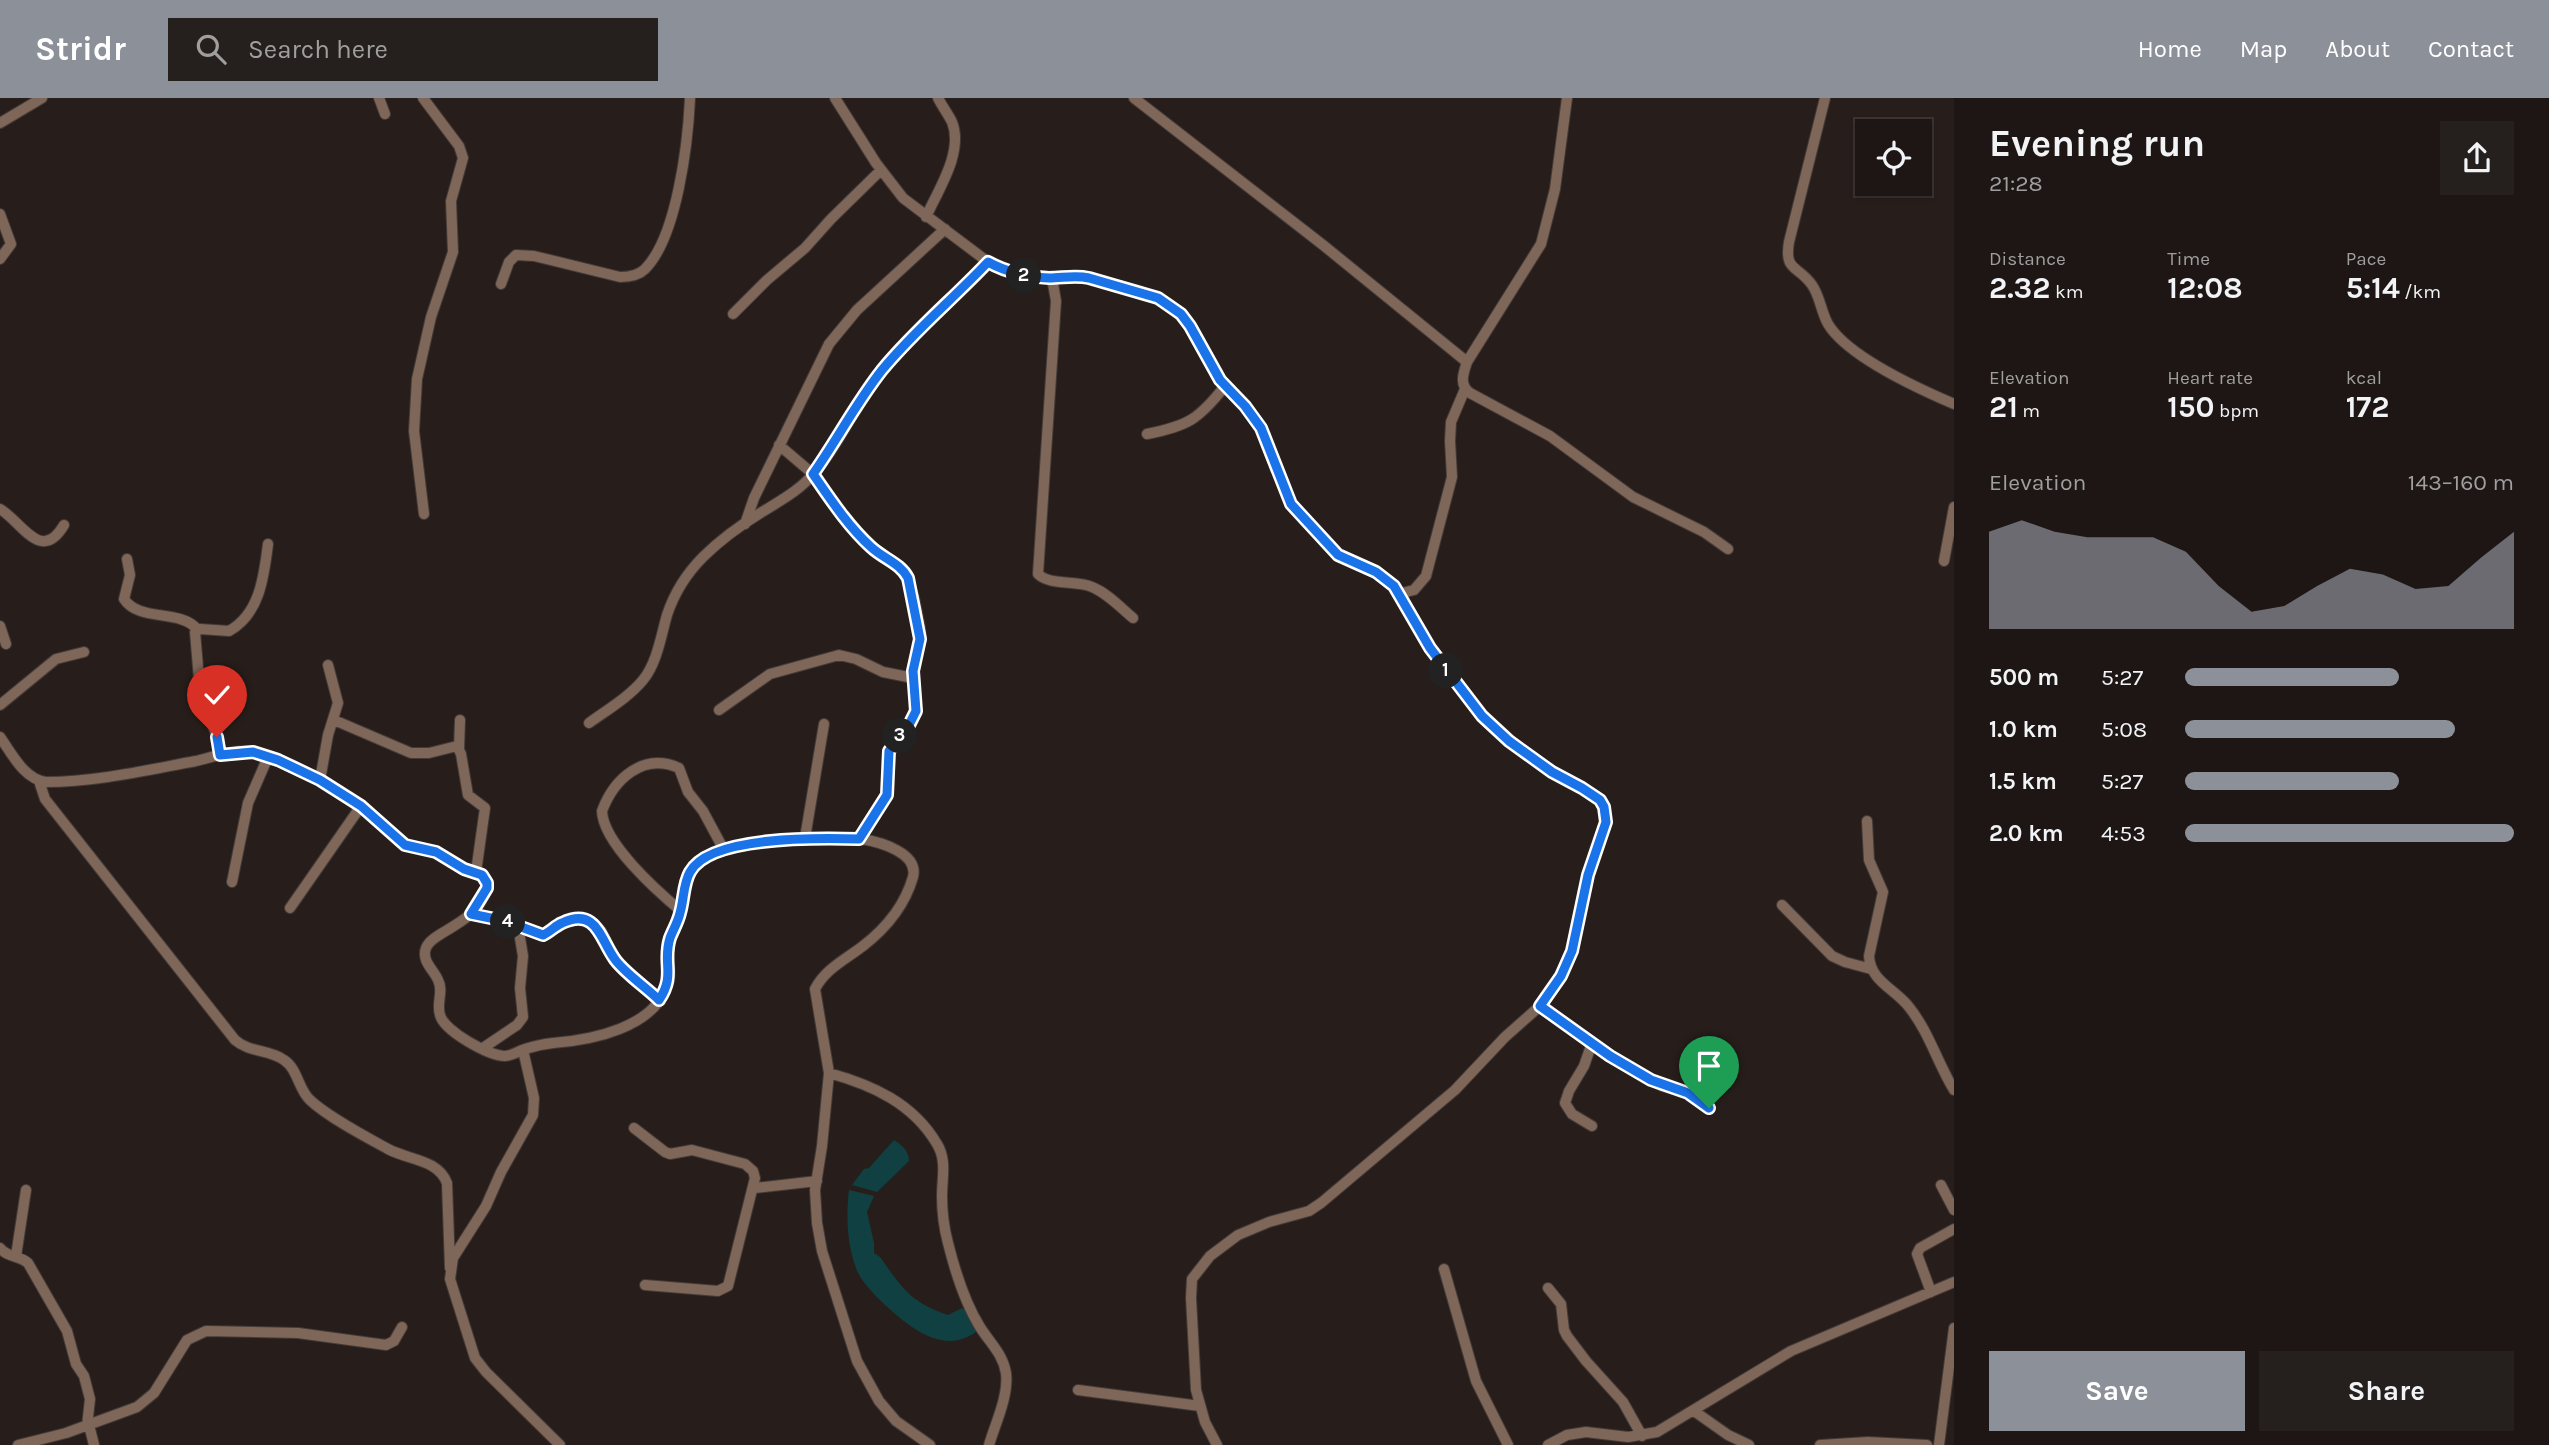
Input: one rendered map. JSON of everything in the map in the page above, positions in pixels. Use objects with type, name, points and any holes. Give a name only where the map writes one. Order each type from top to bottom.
[{"type":"street","points":[[0,123],[42,98]]},
{"type":"street","points":[[379,98],[385,114]]},
{"type":"street","points":[[423,98],[459,146],[463,159],[451,201],[453,252],[431,317],[417,379],[414,431],[424,514]]},
{"type":"street","points":[[501,284],[509,262],[516,256],[534,256],[620,277],[632,277],[643,271],[663,242],[677,195],[689,124],[690,98]]},
{"type":"street","points":[[835,98],[881,170],[903,198],[988,262],[1013,273],[1052,278],[1089,278],[1139,291],[1170,305],[1190,326],[1210,366],[1261,428],[1291,504],[1338,555],[1389,580],[1430,648],[1482,716],[1509,741],[1552,772],[1600,800],[1604,807],[1606,822],[1588,875],[1572,951],[1561,976],[1540,1006],[1505,1037],[1454,1090],[1321,1203],[1309,1211],[1269,1222],[1238,1235],[1223,1244],[1199,1268],[1191,1287],[1193,1368],[1200,1406],[1217,1445]]},
{"type":"street","points":[[926,217],[954,147],[953,123],[938,98]]},
{"type":"street","points":[[1134,98],[1323,245],[1467,362]]},
{"type":"street","points":[[1398,594],[1414,590],[1426,576],[1452,477],[1451,422],[1465,389],[1463,379],[1467,362],[1541,243],[1555,190],[1567,98]]},
{"type":"street","points":[[1825,98],[1789,242],[1787,253],[1791,266],[1811,282],[1828,325],[1845,343],[1890,373],[1954,404]]},
{"type":"street","points":[[733,314],[805,248],[881,170]]},
{"type":"street","points":[[0,214],[11,239],[9,249],[0,259]]},
{"type":"street","points":[[745,524],[779,444],[830,344],[843,326],[945,229]]},
{"type":"street","points":[[589,723],[619,702],[645,678],[653,663],[673,599],[703,556],[745,524],[796,491],[813,474],[857,404],[881,372],[911,337],[988,262]]},
{"type":"street","points":[[1052,278],[1055,301],[1038,574],[1046,579],[1077,582],[1094,587],[1133,618]]},
{"type":"street","points":[[1147,435],[1191,422],[1211,404],[1225,386]]},
{"type":"street","points":[[1465,389],[1550,436],[1633,497],[1704,532],[1728,549]]},
{"type":"street","points":[[779,444],[813,474],[840,512],[871,547],[904,570],[908,578],[920,639],[913,678],[916,711],[889,751],[887,795],[859,839]]},
{"type":"street","points":[[1944,561],[1954,507]]},
{"type":"street","points":[[0,509],[36,540],[57,537],[64,525]]},
{"type":"street","points":[[127,559],[130,575],[124,599],[131,608],[188,622],[197,629],[229,631],[248,615],[264,579],[268,544]]},
{"type":"street","points":[[0,626],[6,644]]},
{"type":"street","points":[[197,629],[195,638],[200,691],[217,737],[220,755]]},
{"type":"street","points":[[0,705],[56,659],[84,652]]},
{"type":"street","points":[[719,710],[770,674],[839,655],[856,659],[883,672],[913,678]]},
{"type":"street","points":[[320,780],[328,735],[338,703],[328,665]]},
{"type":"street","points":[[334,720],[411,753],[429,754],[452,746],[459,748]]},
{"type":"street","points":[[460,720],[459,748],[468,794],[485,808],[476,872]]},
{"type":"street","points":[[805,838],[824,724]]},
{"type":"street","points":[[0,737],[23,768],[39,781],[44,799],[235,1040],[252,1050],[278,1056],[286,1061],[310,1100],[329,1115],[387,1148],[424,1162],[443,1174],[447,1183],[450,1279],[475,1358],[485,1372],[561,1445]]},
{"type":"street","points":[[39,781],[58,782],[121,774],[220,755],[253,752],[320,780],[361,806],[405,845],[436,852],[486,879],[487,888],[471,914],[427,944],[424,954],[440,985],[439,1010],[444,1023],[451,1031],[483,1048],[507,1056],[548,1043],[578,1042],[609,1034],[644,1014],[659,1000],[668,984],[670,940],[681,911],[690,872],[699,862],[724,850],[750,844],[805,838],[859,839],[876,842],[902,854],[914,865],[914,872],[906,895],[892,919],[879,933],[840,961],[818,984],[815,994],[829,1073],[816,1207],[822,1251],[857,1361],[885,1410],[930,1445]]},
{"type":"street","points":[[232,882],[248,803],[268,757]]},
{"type":"street","points":[[681,911],[632,865],[608,831],[601,811],[613,789],[623,776],[643,766],[667,764],[678,768],[688,792],[703,811],[724,850]]},
{"type":"street","points":[[290,908],[361,806]]},
{"type":"street","points":[[1867,821],[1869,860],[1882,892],[1869,956],[1871,969],[1908,1005],[1954,1090]]},
{"type":"street","points":[[1783,905],[1832,956],[1871,969]]},
{"type":"street","points":[[471,914],[543,935],[565,921],[578,919],[594,925],[601,931],[616,961],[659,1000]]},
{"type":"street","points":[[483,1048],[517,1025],[523,1017],[520,988],[522,946],[518,926]]},
{"type":"street","points":[[1540,1006],[1651,1080],[1688,1093],[1709,1108]]},
{"type":"street","points":[[1592,1043],[1584,1066],[1565,1103],[1572,1114],[1592,1126]]},
{"type":"street","points":[[450,1268],[453,1258],[486,1206],[501,1172],[533,1115],[534,1098],[523,1050]]},
{"type":"street","points":[[829,1073],[862,1083],[896,1100],[938,1144],[943,1156],[943,1224],[967,1300],[980,1326],[1003,1360],[1007,1381],[989,1445]]},
{"type":"street","points":[[634,1128],[670,1154],[692,1150],[745,1164],[753,1171],[755,1188],[728,1286],[718,1291],[645,1285]]},
{"type":"street","points":[[755,1188],[817,1181]]},
{"type":"street","points":[[1941,1185],[1954,1210]]},
{"type":"street","points":[[16,1256],[26,1190]]},
{"type":"street","points":[[1931,1292],[1917,1254],[1920,1248],[1954,1229]]},
{"type":"street","points":[[0,1248],[10,1256],[16,1256],[28,1263],[67,1331],[90,1399],[88,1426],[94,1445]]},
{"type":"street","points":[[1444,1269],[1476,1381],[1507,1445]]},
{"type":"street","points":[[1548,1445],[1567,1435],[1586,1432],[1624,1440],[1665,1429],[1791,1351],[1954,1282]]},
{"type":"street","points":[[1548,1288],[1561,1304],[1567,1336],[1623,1402],[1642,1436]]},
{"type":"street","points":[[18,1445],[124,1414],[145,1402],[154,1393],[187,1340],[206,1331],[298,1333],[386,1345],[394,1341],[402,1327]]},
{"type":"street","points":[[1940,1445],[1954,1328]]},
{"type":"street","points":[[1078,1390],[1200,1406]]},
{"type":"street","points":[[1694,1411],[1728,1435],[1749,1445]]},
{"type":"street","points":[[1820,1445],[1927,1445]]},
{"type":"water","points":[[894,1140],[908,1154],[909,1161],[877,1192],[852,1185],[864,1169],[869,1168]]},
{"type":"water","points":[[849,1190],[874,1196],[867,1212],[874,1253],[880,1257],[901,1286],[924,1305],[948,1315],[962,1308],[970,1315],[977,1331],[952,1341],[927,1336],[904,1321],[871,1291],[857,1271],[850,1247],[847,1218]]},
{"type":"route","points":[[217,737],[220,755],[253,752],[278,760],[320,780],[361,806],[405,845],[436,852],[464,869],[482,875],[486,879],[487,888],[471,914],[505,921],[543,935],[565,921],[578,919],[594,925],[601,931],[612,957],[659,1000],[669,979],[670,940],[681,911],[690,872],[694,867],[709,856],[750,844],[800,838],[859,839],[887,795],[889,751],[908,727],[916,711],[913,671],[920,628],[908,578],[904,570],[871,547],[840,512],[813,474],[842,432],[857,404],[881,372],[911,337],[988,262],[1002,270],[1024,276],[1089,278],[1158,298],[1181,314],[1210,366],[1261,428],[1291,504],[1338,555],[1389,580],[1430,648],[1482,716],[1509,741],[1552,772],[1600,800],[1607,816],[1606,822],[1588,875],[1572,951],[1561,976],[1540,1006],[1610,1056],[1662,1086],[1688,1093],[1709,1108]]}]
